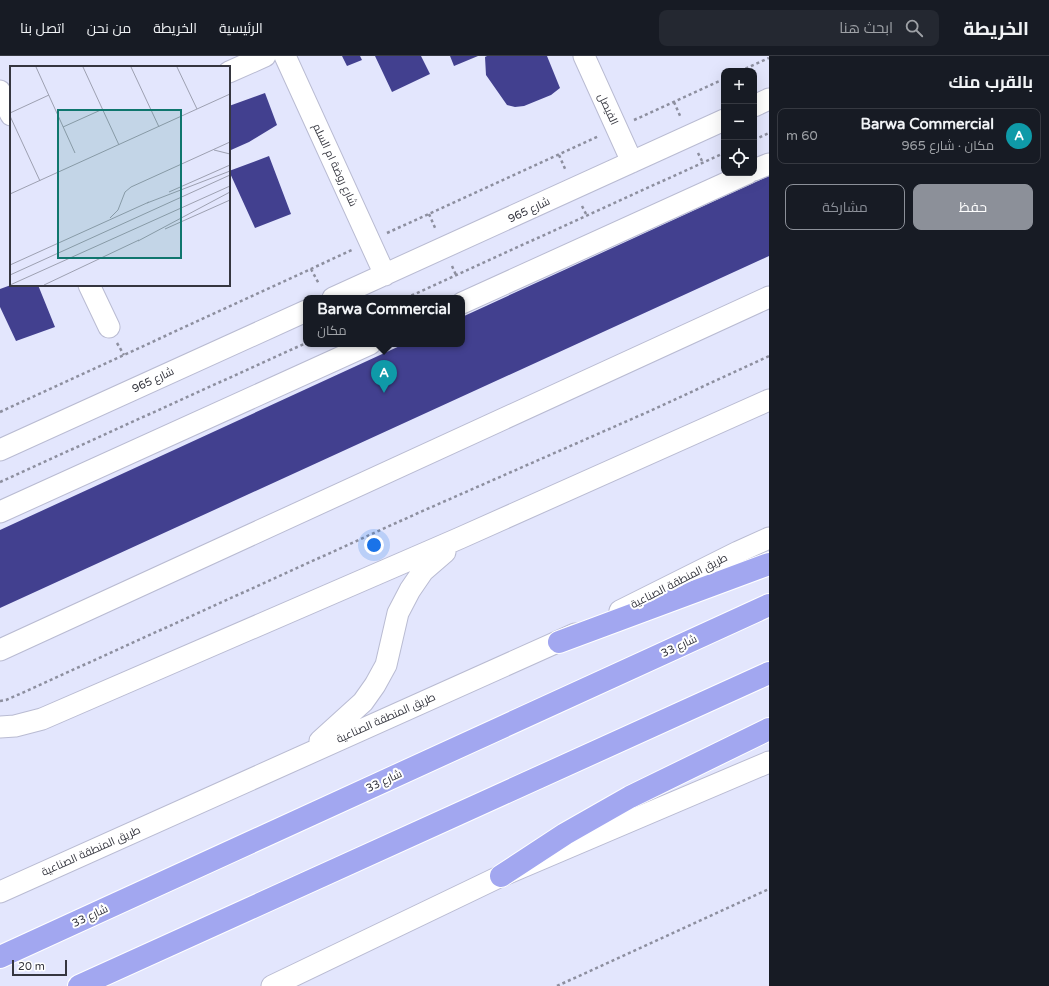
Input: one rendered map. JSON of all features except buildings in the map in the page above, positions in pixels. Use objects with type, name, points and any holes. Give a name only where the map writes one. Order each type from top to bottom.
[{"type":"highway","points":[[559,642],[769,564]]},
{"type":"highway","name":"شارع 33","points":[[0,957],[769,605]]},
{"type":"highway","points":[[79,986],[769,673]]},
{"type":"highway","points":[[501,876],[565,834],[630,797],[769,729]]},
{"type":"street","points":[[230,72],[265,56]]},
{"type":"street","name":"شارع روضة ام السلم","points":[[284,56],[385,275]]},
{"type":"street","name":"الفيصل","points":[[584,56],[632,162]]},
{"type":"street","points":[[0,91],[10,113]]},
{"type":"street","points":[[757,105],[769,99]]},
{"type":"street","name":"شارع 965","points":[[340,295],[721,121]]},
{"type":"street","points":[[757,169],[769,164]]},
{"type":"street","points":[[465,302],[741,176]]},
{"type":"street","points":[[89,286],[108,327]]},
{"type":"street","points":[[0,650],[769,297]]},
{"type":"street","name":"شارع 965","points":[[0,450],[303,311]]},
{"type":"street","points":[[0,512],[363,347]]},
{"type":"street","points":[[0,727],[15,726],[42,720],[460,538],[765,401]]},
{"type":"street","points":[[303,755],[363,702],[376,685],[386,665],[398,613],[410,590],[422,571],[460,538]]},
{"type":"street","name":"طريق المنطقة الصناعية","points":[[0,892],[303,755],[559,642],[738,552],[769,538]]},
{"type":"street","points":[[272,986],[501,876],[769,762]]},
{"type":"path","points":[[747,68],[769,58]]},
{"type":"path","points":[[757,139],[769,133]]},
{"type":"path","points":[[413,295],[721,154]]},
{"type":"path","points":[[0,482],[303,344]]},
{"type":"path","points":[[0,701],[22,693],[418,513],[650,411],[769,356]]},
{"type":"path","points":[[557,986],[769,889]]},
{"type":"place","name":"Barwa Commercial","points":[[384,393]]}]
